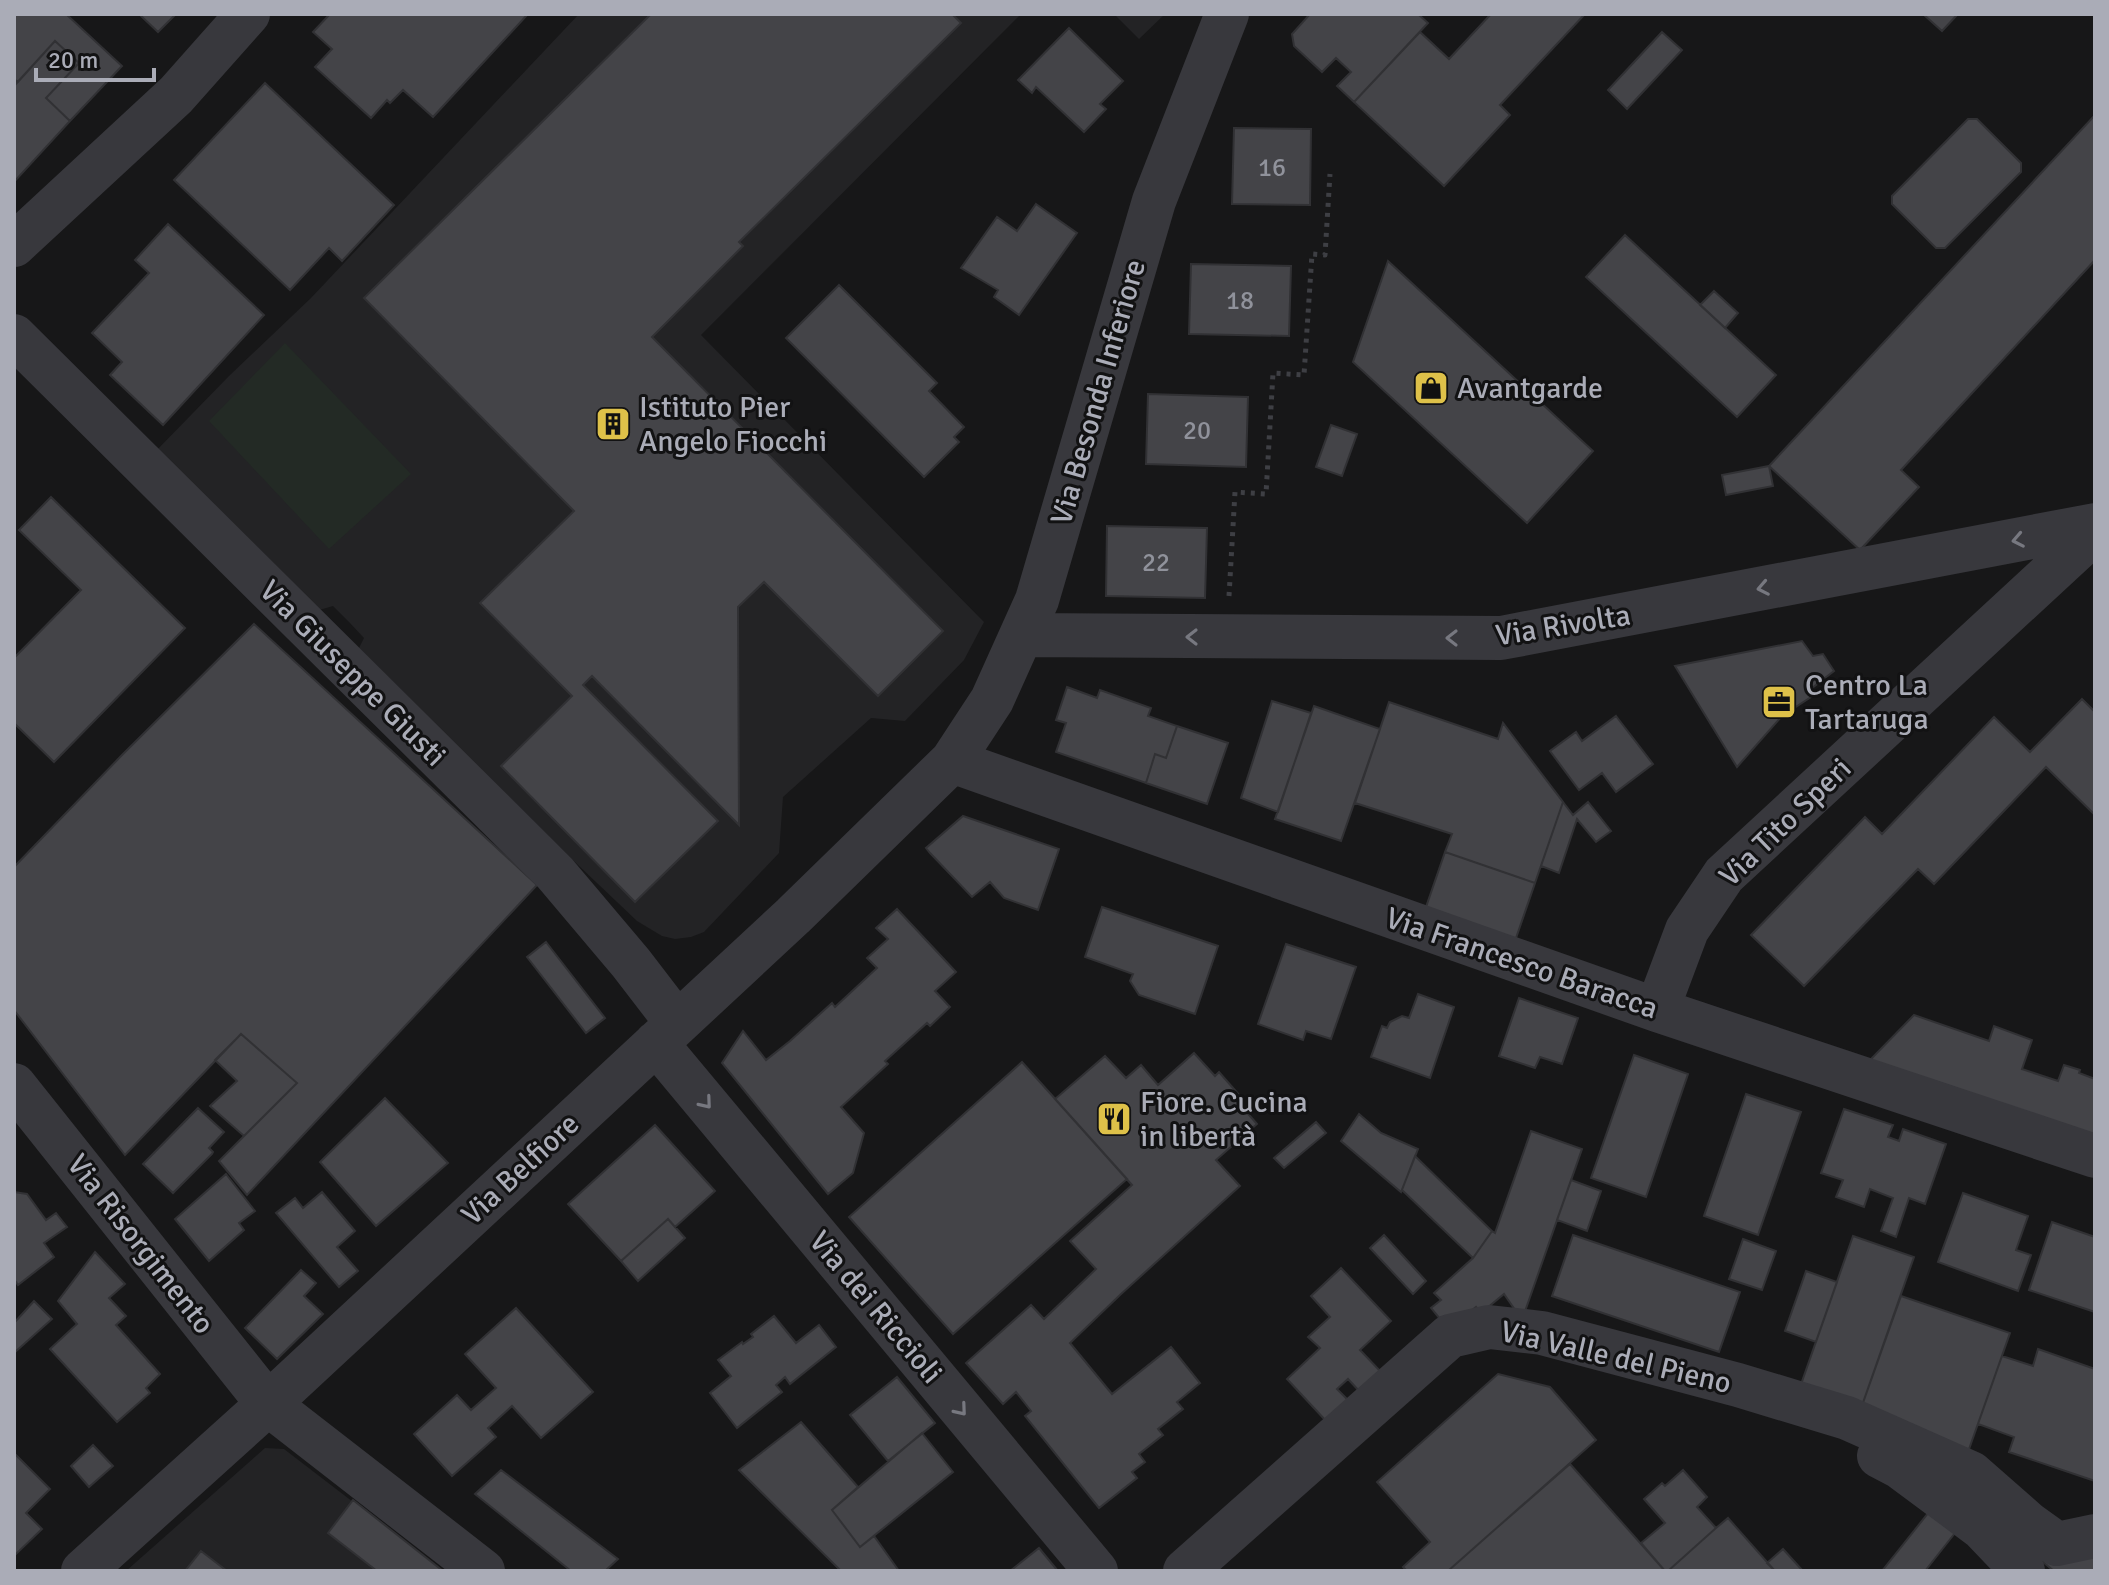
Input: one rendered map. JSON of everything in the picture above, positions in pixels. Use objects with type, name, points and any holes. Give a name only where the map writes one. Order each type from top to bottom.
[{"type":"street","points":[[14,245],[176,95],[248,14]]},
{"type":"street","name":"Via Besonda Inferiore","points":[[952,761],[992,700],[1037,600],[1154,201],[1227,14]]},
{"type":"street","name":"Via Giuseppe Giusti","points":[[14,336],[555,873],[631,963],[667,1033]]},
{"type":"street","name":"Via Rivolta","points":[[1022,635],[1501,638],[2095,525]]},
{"type":"street","name":"Via Tito Speri","points":[[1657,1010],[1687,930],[1724,875],[2095,532]]},
{"type":"street","name":"Via Belfiore","points":[[83,1571],[268,1404],[793,916],[952,761]]},
{"type":"street","name":"Via Francesco Baracca","points":[[952,761],[1657,1010],[2095,1156]]},
{"type":"street","name":"Via dei Riccioli","points":[[667,1033],[1096,1571]]},
{"type":"street","name":"Via Risorgimento","points":[[14,1085],[268,1404],[483,1571]]},
{"type":"street","name":"Via Valle del Pieno","points":[[1185,1571],[1450,1336],[1489,1327],[1542,1333],[1738,1385],[1847,1418],[1971,1473],[2029,1524],[2057,1544],[2095,1536]]},
{"type":"street","points":[[1833,1434],[1900,1467],[1982,1528],[2023,1571]]},
{"type":"path","points":[[1226,637],[1235,492],[1266,494],[1273,373],[1304,375],[1312,254],[1325,255],[1330,174]]},
{"type":"shaded area","points":[[579,14],[1021,14],[701,335],[984,622],[964,660],[905,721],[871,718],[783,797],[779,853],[704,932],[675,939],[662,936],[637,921],[356,654],[364,638],[333,606],[309,613],[154,453],[311,298]]},
{"type":"shaded area","points":[[1114,14],[1165,14],[1139,39]]},
{"type":"shaded area","points":[[285,343],[411,474],[329,549],[209,421]]},
{"type":"shaded area","points":[[265,1448],[284,1449],[443,1571],[126,1571]]},
{"type":"building","points":[[14,14],[66,14],[122,66],[70,121],[46,98],[79,63],[55,41],[18,82],[14,79]]},
{"type":"building","points":[[139,14],[176,14],[158,32]]},
{"type":"building","points":[[330,14],[528,14],[433,117],[403,90],[390,103],[387,100],[371,118],[315,67],[332,49],[313,32]]},
{"type":"building","name":"Istituto Pier Angelo Fiocchi","points":[[651,14],[952,14],[961,23],[739,242],[743,246],[652,337],[943,631],[878,696],[764,582],[738,607],[739,825],[592,676],[583,685],[718,821],[635,902],[501,766],[572,696],[480,603],[574,511],[364,298]]},
{"type":"building","points":[[1310,14],[1418,14],[1428,23],[1354,102],[1337,86],[1351,72],[1336,58],[1322,72],[1294,46],[1292,34]]},
{"type":"building","points":[[1491,14],[1585,14],[1500,105],[1510,115],[1444,186],[1354,102],[1420,32],[1449,59]]},
{"type":"building","points":[[1923,14],[1958,14],[1942,31]]},
{"type":"building","points":[[1069,28],[1123,81],[1100,104],[1106,109],[1084,132],[1036,87],[1032,93],[1018,80]]},
{"type":"building","points":[[1662,32],[1682,50],[1627,109],[1608,90]]},
{"type":"building","points":[[55,41],[79,63],[46,98],[70,121],[14,182],[14,86]]},
{"type":"building","points":[[265,83],[394,205],[342,261],[329,248],[290,290],[174,180]]},
{"type":"building","points":[[2095,115],[2095,260],[1901,470],[1919,487],[1860,550],[1769,466]]},
{"type":"building","points":[[1968,119],[1977,119],[2021,163],[2021,172],[1945,248],[1936,248],[1892,204],[1892,196]]},
{"type":"building","points":[[1234,128],[1311,129],[1310,205],[1232,204]]},
{"type":"building","points":[[1036,204],[1077,233],[1019,315],[994,297],[998,290],[961,268],[997,217],[1017,231]]},
{"type":"building","points":[[168,224],[264,315],[163,425],[110,375],[122,362],[92,333],[149,273],[135,260]]},
{"type":"building","points":[[1625,235],[1776,375],[1737,417],[1586,277]]},
{"type":"building","points":[[1388,261],[1593,451],[1527,523],[1353,362]]},
{"type":"building","points":[[1191,264],[1291,266],[1289,336],[1189,334]]},
{"type":"building","points":[[839,285],[937,383],[929,391],[964,427],[954,437],[959,442],[924,477],[786,338]]},
{"type":"building","points":[[1714,291],[1738,313],[1725,328],[1700,305]]},
{"type":"building","points":[[1148,394],[1248,397],[1246,467],[1146,464]]},
{"type":"building","points":[[1331,425],[1357,434],[1342,476],[1316,467]]},
{"type":"building","points":[[1769,466],[1773,486],[1726,495],[1722,475]]},
{"type":"building","points":[[51,497],[185,628],[54,762],[14,723],[14,658],[81,590],[19,530]]},
{"type":"building","points":[[1107,526],[1207,528],[1205,598],[1106,596]]},
{"type":"building","points":[[254,624],[537,885],[247,1195],[219,1161],[297,1083],[241,1034],[125,1155],[14,1010],[14,867]]},
{"type":"building","points":[[1802,641],[1813,656],[1823,654],[1834,671],[1807,692],[1811,697],[1782,716],[1737,767],[1675,666]]},
{"type":"building","points":[[1067,687],[1097,698],[1100,690],[1151,708],[1148,716],[1177,726],[1166,758],[1155,754],[1146,783],[1056,752],[1066,723],[1056,720]]},
{"type":"building","points":[[2082,699],[2095,712],[2095,815],[2046,767],[1934,884],[1918,869],[1804,986],[1751,935],[1865,817],[1882,834],[1994,717],[2030,752]]},
{"type":"building","points":[[1272,701],[1311,713],[1278,812],[1241,798]]},
{"type":"building","points":[[1389,702],[1498,739],[1503,723],[1563,802],[1535,883],[1445,852],[1452,834],[1355,803]]},
{"type":"building","points":[[1314,706],[1380,729],[1341,841],[1275,819]]},
{"type":"building","points":[[1616,716],[1653,764],[1616,792],[1602,773],[1579,790],[1550,751],[1576,732],[1582,741]]},
{"type":"building","points":[[1177,726],[1228,743],[1207,804],[1146,783],[1155,754],[1166,758]]},
{"type":"building","points":[[1563,802],[1573,815],[1588,802],[1611,831],[1596,842],[1577,819],[1559,873],[1541,866]]},
{"type":"building","points":[[963,816],[1059,849],[1038,910],[1004,898],[990,882],[972,897],[926,848]]},
{"type":"building","points":[[1445,852],[1535,883],[1515,941],[1425,910]]},
{"type":"building","points":[[1102,907],[1218,946],[1195,1014],[1139,995],[1130,981],[1133,974],[1085,957]]},
{"type":"building","points":[[897,909],[956,972],[935,991],[950,1007],[885,1061],[888,1064],[841,1107],[864,1133],[853,1173],[828,1194],[722,1063],[743,1031],[766,1060],[832,1003],[835,1007],[877,968],[867,958],[888,939],[876,928]]},
{"type":"building","points":[[546,942],[605,1018],[586,1033],[527,957]]},
{"type":"building","points":[[1286,944],[1356,967],[1331,1039],[1306,1031],[1303,1040],[1258,1024]]},
{"type":"building","points":[[1418,994],[1454,1007],[1430,1078],[1371,1057],[1382,1026],[1387,1028],[1390,1022],[1402,1016],[1409,1018]]},
{"type":"building","points":[[1519,998],[1578,1018],[1562,1064],[1540,1057],[1535,1068],[1499,1056]]},
{"type":"building","points":[[1914,1015],[1989,1041],[1994,1026],[2032,1040],[2022,1069],[2058,1081],[2064,1065],[2095,1079],[2095,1135],[1870,1060]]},
{"type":"building","points":[[241,1034],[297,1083],[244,1136],[210,1106],[237,1081],[215,1060]]},
{"type":"building","points":[[1194,1053],[1215,1076],[1219,1072],[1241,1097],[1236,1100],[1257,1124],[1216,1160],[1240,1186],[1070,1343],[1112,1394],[1171,1347],[1200,1383],[1177,1402],[1183,1409],[1158,1429],[1163,1435],[1139,1454],[1145,1462],[1132,1472],[1137,1478],[1099,1508],[1025,1416],[1031,1411],[1016,1392],[1003,1404],[966,1363],[1031,1305],[1044,1319],[1096,1269],[1070,1241],[1132,1185],[1055,1099],[1105,1056],[1126,1078],[1141,1065],[1158,1085]]},
{"type":"building","points":[[1634,1055],[1688,1074],[1646,1197],[1591,1178]]},
{"type":"building","points":[[1022,1062],[1127,1179],[953,1334],[849,1217]]},
{"type":"building","points":[[1746,1094],[1801,1112],[1758,1235],[1704,1216]]},
{"type":"building","points":[[385,1098],[448,1163],[376,1226],[320,1162]]},
{"type":"building","points":[[198,1108],[224,1132],[209,1148],[212,1154],[173,1193],[143,1164]]},
{"type":"building","points":[[1844,1109],[1893,1125],[1888,1137],[1899,1141],[1903,1129],[1946,1144],[1925,1204],[1909,1198],[1896,1237],[1881,1231],[1893,1198],[1870,1189],[1864,1207],[1836,1197],[1843,1180],[1821,1173]]},
{"type":"building","points":[[1359,1114],[1381,1133],[1418,1149],[1401,1192],[1341,1141]]},
{"type":"building","points":[[1316,1122],[1326,1133],[1284,1168],[1274,1158]]},
{"type":"building","points":[[655,1125],[715,1191],[675,1227],[668,1219],[621,1261],[568,1204]]},
{"type":"building","points":[[1531,1131],[1582,1149],[1522,1320],[1504,1294],[1481,1313],[1476,1307],[1449,1330],[1431,1308],[1441,1300],[1434,1293],[1473,1258],[1492,1231],[1495,1233]]},
{"type":"building","points":[[1415,1156],[1492,1231],[1473,1258],[1402,1190]]},
{"type":"building","points":[[226,1174],[255,1211],[239,1223],[244,1230],[209,1261],[175,1219]]},
{"type":"building","points":[[1571,1180],[1601,1191],[1587,1231],[1557,1220]]},
{"type":"building","points":[[14,1192],[27,1194],[46,1220],[56,1213],[67,1227],[44,1243],[54,1257],[18,1285],[14,1279]]},
{"type":"building","points":[[322,1192],[355,1231],[337,1247],[358,1271],[339,1287],[276,1213],[295,1198],[303,1208]]},
{"type":"building","points":[[1963,1193],[2028,1216],[2016,1250],[2031,1255],[2018,1291],[1938,1262]]},
{"type":"building","points":[[668,1219],[685,1238],[638,1281],[621,1261]]},
{"type":"building","points":[[2052,1222],[2095,1237],[2095,1312],[2029,1290]]},
{"type":"building","points":[[1384,1235],[1426,1281],[1413,1294],[1370,1248]]},
{"type":"building","points":[[1573,1235],[1740,1292],[1719,1352],[1552,1296]]},
{"type":"building","points":[[1853,1236],[1914,1257],[1859,1414],[1798,1393]]},
{"type":"building","points":[[1743,1239],[1776,1251],[1762,1290],[1729,1279]]},
{"type":"building","points":[[95,1252],[125,1284],[109,1298],[126,1316],[116,1325],[160,1374],[146,1388],[150,1393],[117,1422],[50,1349],[77,1324],[58,1301]]},
{"type":"building","points":[[1341,1268],[1391,1321],[1360,1350],[1382,1373],[1361,1393],[1348,1379],[1337,1389],[1350,1402],[1327,1422],[1287,1379],[1320,1348],[1308,1337],[1330,1317],[1311,1296]]},
{"type":"building","points":[[301,1270],[316,1283],[304,1296],[323,1314],[277,1359],[245,1328]]},
{"type":"building","points":[[1806,1271],[1837,1282],[1816,1342],[1785,1331]]},
{"type":"building","points":[[1901,1296],[2010,1333],[1968,1452],[1859,1414]]},
{"type":"building","points":[[34,1301],[52,1319],[14,1353],[14,1323]]},
{"type":"building","points":[[516,1308],[593,1392],[541,1438],[512,1406],[488,1428],[496,1437],[452,1476],[414,1434],[457,1395],[471,1410],[496,1388],[465,1354]]},
{"type":"building","points":[[774,1316],[796,1343],[819,1325],[836,1347],[790,1384],[785,1377],[776,1385],[782,1392],[737,1428],[710,1393],[731,1376],[718,1360],[753,1337],[751,1334]]},
{"type":"building","points":[[2038,1349],[2095,1369],[2095,1481],[2009,1452],[2014,1437],[1978,1424],[2002,1356],[2033,1366]]},
{"type":"building","points":[[1498,1374],[1550,1387],[1596,1440],[1448,1571],[1407,1571],[1403,1567],[1430,1542],[1377,1482]]},
{"type":"building","points":[[897,1377],[935,1423],[888,1461],[850,1415]]},
{"type":"building","points":[[801,1422],[858,1487],[832,1510],[860,1547],[874,1536],[899,1571],[841,1571],[739,1470]]},
{"type":"building","points":[[922,1433],[953,1472],[860,1547],[832,1510]]},
{"type":"building","points":[[93,1445],[113,1466],[89,1487],[71,1466]]},
{"type":"building","points":[[14,1453],[50,1489],[26,1513],[42,1529],[14,1556]]},
{"type":"building","points":[[1570,1464],[1665,1571],[1448,1571],[1492,1532]]},
{"type":"building","points":[[501,1470],[618,1559],[605,1571],[571,1571],[475,1494]]},
{"type":"building","points":[[1683,1470],[1707,1497],[1697,1507],[1716,1528],[1665,1571],[1641,1543],[1665,1523],[1644,1499]]},
{"type":"building","points":[[353,1500],[443,1571],[377,1571],[328,1533]]},
{"type":"building","points":[[1929,1512],[1955,1533],[1925,1571],[1882,1571]]},
{"type":"building","points":[[1728,1518],[1775,1571],[1668,1571],[1716,1528]]},
{"type":"building","points":[[1039,1548],[1058,1571],[1010,1571]]},
{"type":"building","points":[[1783,1549],[1803,1571],[1775,1571],[1767,1563]]},
{"type":"building","points":[[201,1551],[227,1571],[185,1571]]},
{"type":"building","points":[[2095,1551],[2095,1571],[2054,1571],[2043,1562],[2050,1553]]},
{"type":"place","name":"Avantgarde","points":[[1431,388]]},
{"type":"place","name":"Istituto Pier Angelo Fiocchi","points":[[613,424]]},
{"type":"place","name":"Centro La Tartaruga","points":[[1779,702]]},
{"type":"place","name":"Fiore. Cucina in libertà","points":[[1114,1119]]}]
